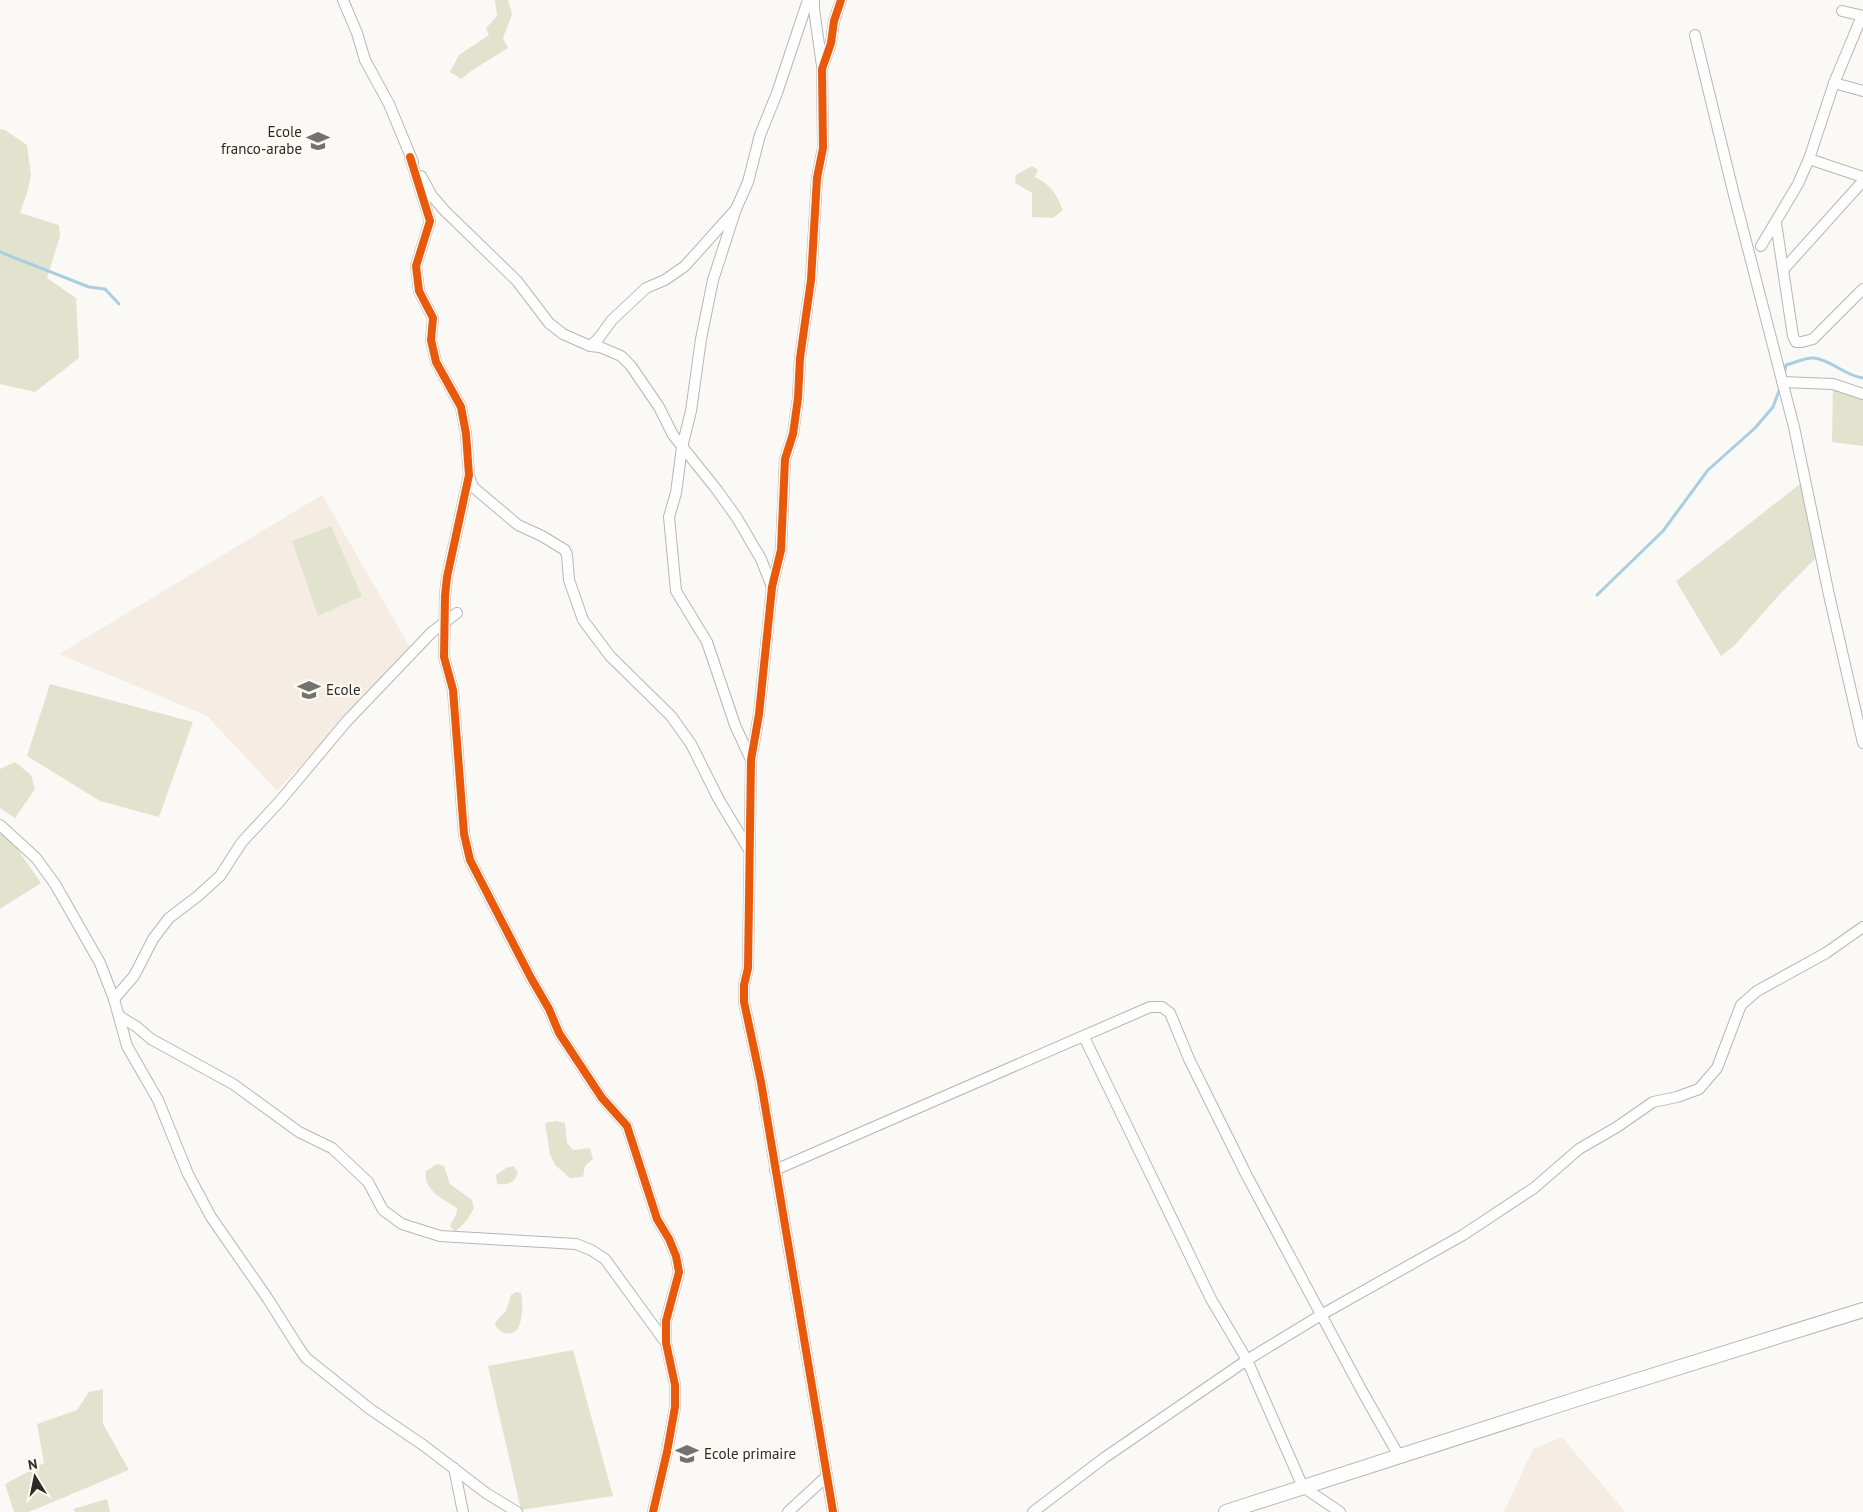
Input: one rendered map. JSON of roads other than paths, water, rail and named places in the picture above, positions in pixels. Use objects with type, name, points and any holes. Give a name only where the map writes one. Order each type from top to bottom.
[{"type":"main road","points":[[1226,1512],[1863,1310]]},
{"type":"street","points":[[343,0],[357,33],[365,60],[389,104],[410,156],[430,220],[416,266],[420,291],[433,318],[431,340],[436,362],[461,407],[466,434],[468,475],[447,576],[444,605],[444,657],[453,690],[464,834],[470,860],[549,1009],[559,1033],[602,1098],[627,1126],[656,1219],[669,1239],[676,1256],[679,1272],[666,1321],[666,1343],[675,1385],[675,1407],[653,1512]]},
{"type":"street","points":[[751,760],[735,725],[707,642],[676,591],[669,517],[676,493],[682,447],[691,411],[701,339],[712,280],[736,209],[748,182],[760,136],[777,93],[808,0]]},
{"type":"street","points":[[814,0],[822,69],[823,148],[817,178],[811,280],[800,358],[798,398],[793,434],[786,459],[781,550],[772,587],[759,714],[751,760],[748,968],[744,985],[744,1002],[761,1082],[833,1512]]},
{"type":"street","points":[[822,69],[831,43],[834,21],[841,0]]},
{"type":"street","points":[[1761,246],[1776,224],[1798,184],[1809,159],[1834,83],[1862,16],[1842,11]]},
{"type":"street","points":[[1695,35],[1794,427],[1829,595],[1863,743]]},
{"type":"street","points":[[1834,83],[1863,91]]},
{"type":"street","points":[[410,156],[432,196],[517,281],[549,323],[563,334],[590,346],[600,347],[621,356],[631,366],[659,407],[682,447],[737,518],[761,559],[772,587]]},
{"type":"street","points":[[1809,159],[1863,177]]},
{"type":"street","points":[[1783,270],[1863,181]]},
{"type":"street","points":[[590,346],[598,339],[612,320],[646,288],[666,280],[685,266],[736,209]]},
{"type":"street","points":[[1776,224],[1793,336],[1796,342],[1813,339],[1863,290]]},
{"type":"street","points":[[1782,382],[1833,384],[1863,394]]},
{"type":"street","points":[[468,475],[473,487],[518,525],[542,536],[565,550],[569,580],[583,620],[610,656],[671,716],[691,744],[718,798],[750,851]]},
{"type":"street","points":[[114,1000],[134,976],[153,939],[169,918],[220,876],[242,842],[280,801],[347,721],[432,632],[457,613]]},
{"type":"street","points":[[0,825],[36,858],[54,884],[100,962],[114,1000],[127,1046],[158,1100],[188,1174],[211,1217],[306,1358],[370,1409],[486,1493],[516,1512]]},
{"type":"street","points":[[1033,1512],[1104,1458],[1247,1360],[1321,1315],[1463,1235],[1534,1188],[1579,1149],[1617,1127],[1653,1102],[1677,1097],[1699,1089],[1717,1068],[1741,1005],[1757,991],[1826,953],[1863,927]]},
{"type":"street","points":[[775,1170],[1084,1037],[1150,1006],[1162,1006],[1170,1013],[1189,1060],[1246,1176],[1399,1456]]},
{"type":"street","points":[[119,1016],[137,1027],[151,1039],[250,1094],[264,1108],[299,1132],[332,1148],[368,1182],[383,1210],[402,1224],[440,1236],[576,1244],[591,1250],[605,1259],[666,1343]]},
{"type":"street","points":[[1084,1037],[1211,1299],[1247,1360],[1303,1487],[1340,1512]]},
{"type":"street","points":[[454,1468],[462,1512]]},
{"type":"street","points":[[788,1512],[827,1476]]},
{"type":"waterway","points":[[0,252],[89,287],[105,289],[119,304]]},
{"type":"waterway","points":[[1784,374],[1786,365],[1814,358],[1821,359],[1856,377],[1863,378]]},
{"type":"waterway","points":[[1597,595],[1663,531],[1708,470],[1755,428],[1773,407],[1780,388]]},
{"type":"place","name":"Ecole franco-arabe","points":[[318,141]]},
{"type":"place","name":"Ecole","points":[[309,690]]},
{"type":"place","name":"Ecole primaire","points":[[687,1454]]}]
